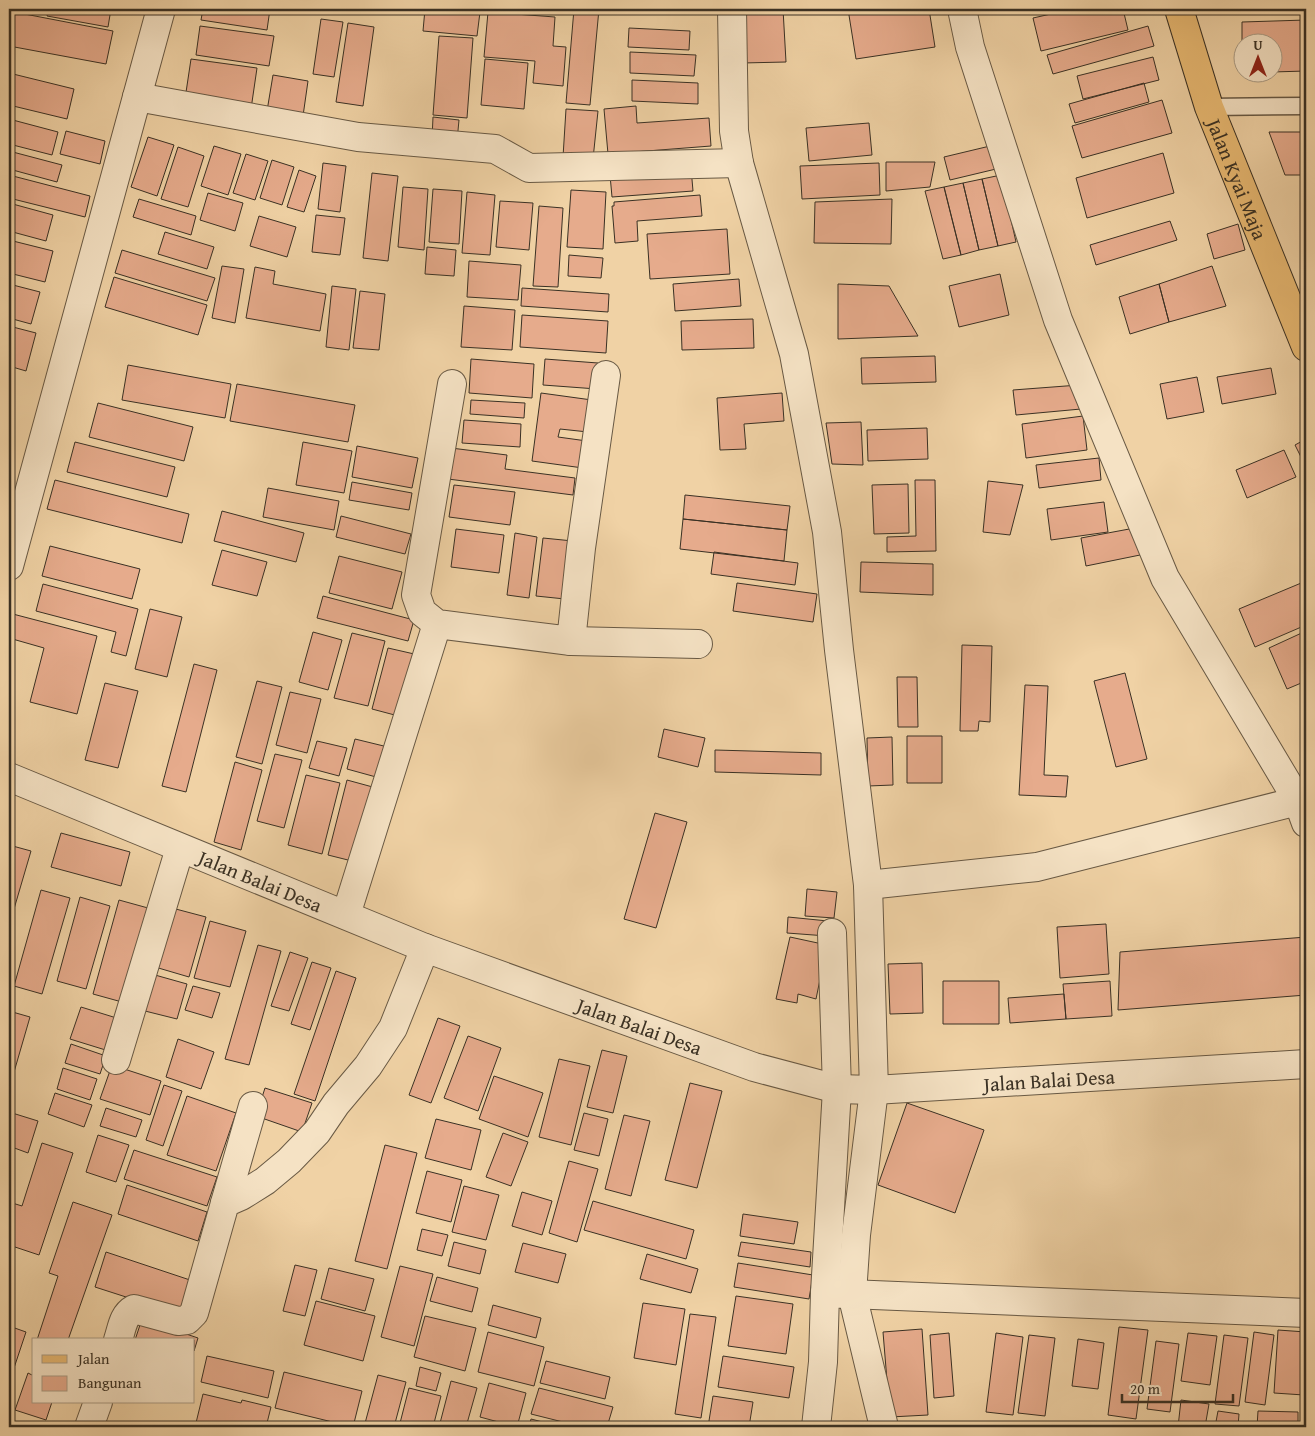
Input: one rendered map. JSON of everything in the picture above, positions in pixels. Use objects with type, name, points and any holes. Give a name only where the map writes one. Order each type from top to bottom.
[{"type":"main road","name":"Jalan Kyai Maja","points":[[1179,9],[1209,107],[1306,347]]},
{"type":"street","points":[[9,566],[160,9]]},
{"type":"street","points":[[732,9],[734,131],[739,163],[794,354],[827,532],[838,650],[868,885],[874,1090],[856,1235],[839,1293],[823,1362],[816,1427]]},
{"type":"street","points":[[868,885],[1037,866],[1302,812],[1165,578],[1058,320],[970,47],[962,9]]},
{"type":"street","points":[[137,97],[358,138],[495,149],[529,168],[739,163]]},
{"type":"street","points":[[571,641],[581,548],[606,375]]},
{"type":"street","points":[[452,384],[416,594],[422,612],[437,624],[571,641],[698,644]]},
{"type":"street","points":[[346,915],[437,624]]},
{"type":"street","name":"Jalan Balai Desa","points":[[9,777],[425,948],[754,1067],[837,1089],[874,1090],[1306,1064]]},
{"type":"street","points":[[116,1060],[180,848]]},
{"type":"street","points":[[832,932],[837,1089],[839,1293],[884,1427]]},
{"type":"street","points":[[225,1203],[241,1196],[265,1181],[289,1161],[317,1132],[336,1104],[368,1066],[393,1028],[425,948]]},
{"type":"street","points":[[119,1338],[128,1312],[134,1309],[178,1321],[187,1320],[194,1313],[253,1106]]},
{"type":"street","points":[[839,1293],[1306,1314]]},
{"type":"street","points":[[90,1427],[97,1404]]},
{"type":"lane","points":[[1209,107],[1306,106]]},
{"type":"building","points":[[49,9],[111,9],[108,27],[47,16]]},
{"type":"building","points":[[203,9],[270,9],[267,30],[201,20]]},
{"type":"building","points":[[425,9],[480,12],[477,36],[423,31]]},
{"type":"building","points":[[574,9],[599,9],[590,105],[566,103]]},
{"type":"building","points":[[741,9],[783,9],[786,62],[742,63]]},
{"type":"building","points":[[848,9],[929,9],[935,47],[856,59]]},
{"type":"building","points":[[1073,9],[1123,9],[1128,30],[1041,51],[1033,18]]},
{"type":"building","points":[[9,11],[113,31],[106,64],[9,46]]},
{"type":"building","points":[[488,12],[555,17],[553,46],[566,47],[563,86],[533,83],[535,61],[484,57]]},
{"type":"building","points":[[321,19],[343,22],[334,77],[313,74]]},
{"type":"building","points":[[1306,20],[1306,71],[1282,72],[1282,32],[1242,32],[1242,22]]},
{"type":"building","points":[[348,23],[374,27],[363,106],[336,102]]},
{"type":"building","points":[[200,26],[274,36],[269,66],[196,55]]},
{"type":"building","points":[[1148,26],[1154,46],[1053,74],[1047,55]]},
{"type":"building","points":[[629,28],[690,31],[689,50],[628,47]]},
{"type":"building","points":[[439,36],[473,38],[467,118],[433,115]]},
{"type":"building","points":[[630,52],[696,55],[694,76],[630,73]]},
{"type":"building","points":[[1153,57],[1159,80],[1083,99],[1077,76]]},
{"type":"building","points":[[191,59],[257,68],[251,109],[185,99]]},
{"type":"building","points":[[485,59],[528,63],[524,109],[481,105]]},
{"type":"building","points":[[9,73],[74,89],[67,119],[9,105]]},
{"type":"building","points":[[273,75],[308,81],[302,123],[266,117]]},
{"type":"building","points":[[632,80],[698,83],[698,104],[632,101]]},
{"type":"building","points":[[1144,83],[1149,102],[1075,123],[1069,104]]},
{"type":"building","points":[[1162,100],[1172,133],[1082,158],[1072,126]]},
{"type":"building","points":[[636,106],[637,123],[709,118],[711,146],[608,154],[604,109]]},
{"type":"building","points":[[566,109],[598,111],[593,159],[563,157]]},
{"type":"building","points":[[433,117],[459,120],[457,141],[432,139]]},
{"type":"building","points":[[9,119],[58,132],[52,155],[9,144]]},
{"type":"building","points":[[869,123],[872,155],[809,161],[806,128]]},
{"type":"building","points":[[66,131],[105,141],[100,164],[60,154]]},
{"type":"building","points":[[1269,132],[1306,132],[1306,175],[1285,175]]},
{"type":"building","points":[[148,137],[174,145],[157,196],[131,187]]},
{"type":"building","points":[[214,146],[241,154],[228,195],[201,186]]},
{"type":"building","points":[[990,146],[996,169],[950,180],[944,157]]},
{"type":"building","points":[[178,147],[204,156],[188,207],[161,199]]},
{"type":"building","points":[[9,151],[62,165],[57,182],[9,169]]},
{"type":"building","points":[[1163,153],[1174,193],[1087,218],[1076,178]]},
{"type":"building","points":[[246,154],[268,161],[255,200],[233,193]]},
{"type":"building","points":[[272,160],[294,167],[282,205],[260,198]]},
{"type":"building","points":[[886,162],[935,162],[930,187],[886,191]]},
{"type":"building","points":[[323,163],[346,166],[340,212],[318,209]]},
{"type":"building","points":[[879,163],[880,195],[802,199],[800,166]]},
{"type":"building","points":[[691,168],[693,191],[612,197],[610,175]]},
{"type":"building","points":[[299,170],[316,176],[304,212],[287,207]]},
{"type":"building","points":[[372,173],[398,176],[388,261],[363,258]]},
{"type":"building","points":[[9,175],[90,196],[85,217],[9,198]]},
{"type":"building","points":[[1001,175],[1016,242],[998,246],[982,179]]},
{"type":"building","points":[[982,179],[998,246],[979,250],[963,183]]},
{"type":"building","points":[[963,183],[979,250],[961,255],[944,187]]},
{"type":"building","points":[[403,187],[428,189],[424,250],[398,247]]},
{"type":"building","points":[[944,187],[961,255],[943,259],[925,191]]},
{"type":"building","points":[[433,189],[462,191],[459,244],[429,242]]},
{"type":"building","points":[[571,190],[606,192],[603,249],[567,247]]},
{"type":"building","points":[[467,192],[495,195],[490,255],[462,253]]},
{"type":"building","points":[[208,193],[243,203],[235,231],[200,220]]},
{"type":"building","points":[[700,195],[702,216],[637,221],[638,241],[615,243],[612,206],[614,206],[614,202]]},
{"type":"building","points":[[139,199],[196,216],[191,235],[133,217]]},
{"type":"building","points":[[892,199],[891,244],[814,243],[815,202]]},
{"type":"building","points":[[500,201],[533,203],[529,250],[496,247]]},
{"type":"building","points":[[9,203],[53,215],[46,241],[9,231]]},
{"type":"building","points":[[539,206],[563,208],[558,287],[533,286]]},
{"type":"building","points":[[316,215],[345,218],[340,255],[312,252]]},
{"type":"building","points":[[259,216],[296,227],[287,257],[250,246]]},
{"type":"building","points":[[1170,221],[1177,240],[1096,265],[1090,245]]},
{"type":"building","points":[[1238,224],[1245,250],[1214,259],[1207,234]]},
{"type":"building","points":[[727,229],[730,274],[650,279],[647,234]]},
{"type":"building","points":[[165,232],[214,247],[207,269],[158,254]]},
{"type":"building","points":[[9,240],[53,251],[45,282],[9,273]]},
{"type":"building","points":[[427,247],[456,250],[454,276],[425,274]]},
{"type":"building","points":[[122,250],[215,278],[207,301],[115,273]]},
{"type":"building","points":[[569,255],[603,258],[601,278],[568,276]]},
{"type":"building","points":[[469,261],[521,265],[518,300],[467,297]]},
{"type":"building","points":[[222,266],[244,269],[235,323],[212,318]]},
{"type":"building","points":[[1212,266],[1226,306],[1169,322],[1159,284]]},
{"type":"building","points":[[255,267],[275,271],[273,284],[326,294],[320,331],[246,318]]},
{"type":"building","points":[[1000,274],[1009,315],[959,327],[949,286]]},
{"type":"building","points":[[114,277],[207,305],[198,335],[105,307]]},
{"type":"building","points":[[739,279],[741,306],[675,311],[673,284]]},
{"type":"building","points":[[9,284],[40,292],[31,324],[9,318]]},
{"type":"building","points":[[838,284],[889,286],[918,336],[838,339]]},
{"type":"building","points":[[1159,284],[1169,322],[1130,334],[1119,297]]},
{"type":"building","points":[[332,286],[356,289],[349,350],[326,347]]},
{"type":"building","points":[[522,288],[609,294],[608,312],[521,306]]},
{"type":"building","points":[[360,291],[385,294],[379,350],[353,348]]},
{"type":"building","points":[[464,306],[515,310],[512,350],[461,347]]},
{"type":"building","points":[[522,315],[608,321],[606,353],[520,347]]},
{"type":"building","points":[[753,319],[754,348],[682,350],[681,321]]},
{"type":"building","points":[[9,326],[36,333],[26,371],[9,366]]},
{"type":"building","points":[[935,356],[936,382],[862,384],[861,358]]},
{"type":"building","points":[[471,359],[534,364],[532,398],[469,393]]},
{"type":"building","points":[[545,359],[598,363],[597,389],[543,385]]},
{"type":"building","points":[[128,365],[231,384],[225,418],[122,400]]},
{"type":"building","points":[[1271,368],[1276,394],[1222,404],[1217,377]]},
{"type":"building","points":[[1197,377],[1204,412],[1167,419],[1160,384]]},
{"type":"building","points":[[237,384],[355,405],[348,442],[230,421]]},
{"type":"building","points":[[1079,385],[1081,409],[1016,415],[1013,390]]},
{"type":"building","points":[[541,393],[592,400],[588,432],[560,429],[558,437],[587,441],[583,468],[532,461]]},
{"type":"building","points":[[782,393],[784,421],[744,424],[746,449],[720,450],[717,398]]},
{"type":"building","points":[[471,400],[525,403],[524,418],[470,414]]},
{"type":"building","points":[[98,403],[193,427],[184,461],[89,437]]},
{"type":"building","points":[[1083,416],[1087,450],[1026,458],[1022,424]]},
{"type":"building","points":[[464,420],[521,424],[520,447],[462,443]]},
{"type":"building","points":[[861,422],[863,465],[832,464],[826,423]]},
{"type":"building","points":[[927,428],[928,459],[868,461],[867,430]]},
{"type":"building","points":[[1306,439],[1306,467],[1295,445]]},
{"type":"building","points":[[75,442],[175,467],[167,497],[67,472]]},
{"type":"building","points":[[303,442],[352,451],[344,493],[296,485]]},
{"type":"building","points":[[357,446],[418,458],[412,488],[352,477]]},
{"type":"building","points":[[451,448],[507,455],[505,469],[575,478],[573,495],[448,479]]},
{"type":"building","points":[[1284,450],[1296,477],[1247,498],[1236,470]]},
{"type":"building","points":[[1099,458],[1101,480],[1039,488],[1036,465]]},
{"type":"building","points":[[55,480],[189,514],[182,543],[47,509]]},
{"type":"building","points":[[915,480],[935,480],[936,551],[887,552],[887,537],[916,536]]},
{"type":"building","points":[[988,481],[1023,485],[1010,535],[983,532]]},
{"type":"building","points":[[352,482],[412,493],[409,510],[349,500]]},
{"type":"building","points":[[908,484],[909,533],[874,534],[872,485]]},
{"type":"building","points":[[454,485],[515,492],[510,525],[449,517]]},
{"type":"building","points":[[268,488],[339,501],[334,530],[263,517]]},
{"type":"building","points":[[685,495],[790,506],[787,530],[683,519]]},
{"type":"building","points":[[1104,502],[1108,532],[1051,540],[1047,509]]},
{"type":"building","points":[[222,511],[304,533],[296,562],[214,541]]},
{"type":"building","points":[[341,516],[411,534],[405,554],[336,537]]},
{"type":"building","points":[[683,519],[787,530],[784,561],[680,549]]},
{"type":"building","points":[[1140,527],[1145,554],[1086,566],[1081,538]]},
{"type":"building","points":[[456,529],[504,535],[499,573],[451,567]]},
{"type":"building","points":[[515,533],[537,537],[529,598],[507,595]]},
{"type":"building","points":[[543,538],[573,541],[565,599],[536,596]]},
{"type":"building","points":[[50,546],[140,569],[132,599],[42,576]]},
{"type":"building","points":[[222,550],[267,562],[257,596],[212,585]]},
{"type":"building","points":[[714,552],[798,563],[795,585],[711,574]]},
{"type":"building","points":[[339,556],[402,572],[392,609],[329,593]]},
{"type":"building","points":[[861,562],[933,564],[933,595],[860,592]]},
{"type":"building","points":[[1306,581],[1306,625],[1255,647],[1239,609]]},
{"type":"building","points":[[737,583],[817,594],[813,622],[733,611]]},
{"type":"building","points":[[43,584],[138,609],[126,656],[111,652],[116,632],[36,611]]},
{"type":"building","points":[[323,596],[414,620],[408,641],[317,618]]},
{"type":"building","points":[[150,609],[182,617],[167,677],[135,669]]},
{"type":"building","points":[[9,613],[97,636],[77,714],[30,702],[44,648],[9,638]]},
{"type":"building","points":[[1306,631],[1306,681],[1287,689],[1269,648]]},
{"type":"building","points":[[313,632],[342,640],[328,690],[299,682]]},
{"type":"building","points":[[352,633],[385,641],[368,706],[334,698]]},
{"type":"building","points":[[962,645],[992,646],[990,722],[979,721],[978,731],[960,731]]},
{"type":"building","points":[[388,648],[423,656],[406,718],[372,709]]},
{"type":"building","points":[[194,664],[217,670],[186,792],[162,786]]},
{"type":"building","points":[[1125,673],[1147,759],[1116,767],[1094,681]]},
{"type":"building","points":[[897,677],[917,677],[918,727],[898,727]]},
{"type":"building","points":[[257,681],[282,687],[262,764],[236,757]]},
{"type":"building","points":[[105,683],[138,691],[118,768],[85,760]]},
{"type":"building","points":[[1025,685],[1048,686],[1044,775],[1068,776],[1066,797],[1019,795]]},
{"type":"building","points":[[290,692],[321,699],[307,753],[276,745]]},
{"type":"building","points":[[664,729],[705,738],[698,767],[658,757]]},
{"type":"building","points":[[907,736],[942,736],[942,783],[907,783]]},
{"type":"building","points":[[892,737],[893,785],[868,786],[867,738]]},
{"type":"building","points":[[355,739],[396,749],[387,780],[347,769]]},
{"type":"building","points":[[317,741],[347,748],[339,776],[309,768]]},
{"type":"building","points":[[715,750],[821,753],[821,775],[715,772]]},
{"type":"building","points":[[275,754],[302,760],[284,828],[257,821]]},
{"type":"building","points":[[235,762],[262,770],[241,850],[214,842]]},
{"type":"building","points":[[306,775],[340,783],[322,854],[288,845]]},
{"type":"building","points":[[347,780],[380,789],[360,863],[328,855]]},
{"type":"building","points":[[655,813],[687,822],[656,928],[624,919]]},
{"type":"building","points":[[61,833],[130,852],[121,886],[51,867]]},
{"type":"building","points":[[9,845],[31,851],[9,926]]},
{"type":"building","points":[[807,889],[837,892],[834,918],[805,916]]},
{"type":"building","points":[[41,890],[70,898],[42,994],[14,986]]},
{"type":"building","points":[[80,897],[110,906],[86,989],[57,981]]},
{"type":"building","points":[[119,900],[148,908],[122,1002],[93,994]]},
{"type":"building","points":[[172,908],[206,917],[189,977],[155,967]]},
{"type":"building","points":[[788,917],[828,921],[827,936],[787,933]]},
{"type":"building","points":[[210,921],[246,931],[230,987],[194,978]]},
{"type":"building","points":[[1106,924],[1109,974],[1060,978],[1057,927]]},
{"type":"building","points":[[790,937],[827,945],[816,999],[798,994],[797,1003],[776,999]]},
{"type":"building","points":[[1306,937],[1306,995],[1118,1010],[1120,952]]},
{"type":"building","points":[[258,945],[281,951],[249,1065],[225,1059]]},
{"type":"building","points":[[290,952],[308,958],[289,1011],[271,1006]]},
{"type":"building","points":[[312,962],[331,968],[310,1030],[291,1024]]},
{"type":"building","points":[[922,963],[923,1013],[890,1014],[888,964]]},
{"type":"building","points":[[336,971],[356,978],[315,1101],[294,1094]]},
{"type":"building","points":[[155,975],[187,984],[177,1019],[145,1011]]},
{"type":"building","points":[[943,981],[999,981],[999,1024],[943,1024]]},
{"type":"building","points":[[1110,981],[1112,1016],[1066,1019],[1063,984]]},
{"type":"building","points":[[193,986],[220,993],[212,1018],[185,1010]]},
{"type":"building","points":[[1064,994],[1066,1019],[1010,1023],[1008,998]]},
{"type":"building","points":[[81,1007],[123,1020],[112,1052],[70,1039]]},
{"type":"building","points":[[9,1011],[30,1017],[12,1079],[9,1078]]},
{"type":"building","points":[[438,1018],[460,1026],[431,1103],[409,1095]]},
{"type":"building","points":[[468,1036],[501,1048],[478,1111],[444,1098]]},
{"type":"building","points":[[178,1039],[214,1052],[201,1089],[166,1077]]},
{"type":"building","points":[[71,1044],[106,1056],[100,1074],[65,1063]]},
{"type":"building","points":[[602,1050],[627,1056],[613,1113],[587,1107]]},
{"type":"building","points":[[559,1059],[590,1066],[571,1145],[539,1137]]},
{"type":"building","points":[[112,1065],[161,1081],[150,1115],[100,1099]]},
{"type":"building","points":[[63,1068],[97,1079],[90,1100],[57,1089]]},
{"type":"building","points":[[494,1076],[543,1093],[528,1137],[479,1119]]},
{"type":"building","points":[[690,1083],[722,1091],[697,1188],[665,1180]]},
{"type":"building","points":[[164,1085],[182,1091],[163,1146],[146,1140]]},
{"type":"building","points":[[265,1088],[312,1103],[302,1132],[256,1116]]},
{"type":"building","points":[[55,1093],[92,1105],[84,1127],[48,1114]]},
{"type":"building","points":[[187,1096],[236,1113],[216,1171],[167,1155]]},
{"type":"building","points":[[907,1103],[984,1130],[955,1213],[878,1185]]},
{"type":"building","points":[[106,1108],[142,1120],[136,1137],[100,1126]]},
{"type":"building","points":[[9,1112],[38,1121],[28,1153],[9,1146]]},
{"type":"building","points":[[584,1113],[608,1119],[599,1156],[574,1150]]},
{"type":"building","points":[[624,1115],[650,1121],[631,1196],[605,1189]]},
{"type":"building","points":[[436,1119],[481,1130],[471,1170],[425,1158]]},
{"type":"building","points":[[503,1133],[528,1142],[511,1186],[486,1177]]},
{"type":"building","points":[[98,1135],[129,1145],[116,1182],[86,1172]]},
{"type":"building","points":[[42,1143],[73,1153],[39,1255],[9,1245],[9,1202],[22,1206]]},
{"type":"building","points":[[385,1145],[417,1153],[387,1269],[355,1261]]},
{"type":"building","points":[[134,1150],[217,1177],[207,1206],[124,1179]]},
{"type":"building","points":[[569,1161],[598,1169],[577,1242],[549,1233]]},
{"type":"building","points":[[427,1171],[462,1180],[451,1222],[416,1213]]},
{"type":"building","points":[[127,1185],[207,1212],[198,1241],[118,1214]]},
{"type":"building","points":[[464,1186],[499,1195],[486,1240],[452,1232]]},
{"type":"building","points":[[522,1192],[552,1201],[542,1235],[512,1226]]},
{"type":"building","points":[[593,1201],[694,1230],[686,1259],[584,1230]]},
{"type":"building","points":[[73,1202],[112,1215],[69,1338],[38,1338],[58,1276],[49,1273]]},
{"type":"building","points":[[743,1214],[798,1222],[794,1244],[740,1236]]},
{"type":"building","points":[[422,1229],[448,1235],[442,1256],[417,1250]]},
{"type":"building","points":[[454,1242],[486,1250],[480,1274],[448,1266]]},
{"type":"building","points":[[741,1242],[811,1252],[810,1267],[738,1256]]},
{"type":"building","points":[[523,1243],[566,1254],[558,1283],[515,1272]]},
{"type":"building","points":[[106,1252],[196,1282],[185,1316],[95,1287]]},
{"type":"building","points":[[647,1254],[698,1269],[691,1293],[640,1279]]},
{"type":"building","points":[[738,1263],[813,1275],[809,1299],[734,1287]]},
{"type":"building","points":[[295,1265],[317,1270],[305,1316],[283,1311]]},
{"type":"building","points":[[400,1266],[433,1274],[414,1346],[381,1337]]},
{"type":"building","points":[[329,1268],[374,1279],[365,1311],[321,1299]]},
{"type":"building","points":[[437,1277],[478,1288],[472,1312],[430,1301]]},
{"type":"building","points":[[736,1296],[793,1304],[786,1354],[728,1346]]},
{"type":"building","points":[[316,1301],[375,1316],[363,1361],[304,1345]]},
{"type":"building","points":[[643,1303],[685,1309],[676,1365],[634,1358]]},
{"type":"building","points":[[493,1305],[541,1318],[536,1338],[488,1325]]},
{"type":"building","points":[[690,1314],[716,1317],[701,1418],[675,1414]]},
{"type":"building","points":[[425,1316],[476,1328],[465,1371],[414,1357]]},
{"type":"building","points":[[142,1319],[198,1338],[195,1348],[195,1338],[136,1338]]},
{"type":"building","points":[[9,1326],[26,1332],[9,1383]]},
{"type":"building","points":[[1119,1327],[1148,1330],[1136,1419],[1108,1415]]},
{"type":"building","points":[[922,1329],[928,1415],[890,1417],[883,1332]]},
{"type":"building","points":[[1278,1330],[1306,1332],[1304,1395],[1274,1393]]},
{"type":"building","points":[[488,1332],[544,1347],[534,1386],[478,1372]]},
{"type":"building","points":[[1254,1332],[1274,1335],[1265,1405],[1245,1402]]},
{"type":"building","points":[[949,1333],[954,1396],[934,1398],[930,1335]]},
{"type":"building","points":[[996,1333],[1023,1337],[1013,1415],[986,1412]]},
{"type":"building","points":[[1188,1333],[1217,1336],[1210,1385],[1181,1381]]},
{"type":"building","points":[[1029,1335],[1055,1338],[1045,1416],[1018,1413]]},
{"type":"building","points":[[1224,1335],[1248,1338],[1239,1406],[1215,1404]]},
{"type":"building","points":[[1078,1339],[1104,1343],[1098,1389],[1072,1386]]},
{"type":"building","points":[[1156,1341],[1179,1344],[1170,1412],[1147,1409]]},
{"type":"building","points":[[207,1356],[274,1371],[268,1398],[201,1382]]},
{"type":"building","points":[[723,1356],[794,1367],[789,1398],[718,1387]]},
{"type":"building","points":[[546,1361],[610,1377],[605,1399],[540,1383]]},
{"type":"building","points":[[420,1367],[441,1373],[436,1391],[416,1386]]},
{"type":"building","points":[[284,1372],[362,1391],[353,1427],[275,1408]]},
{"type":"building","points":[[28,1373],[32,1375],[32,1404],[51,1404],[46,1420],[15,1410]]},
{"type":"building","points":[[378,1375],[406,1382],[394,1427],[364,1427]]},
{"type":"building","points":[[451,1381],[477,1388],[466,1427],[439,1427]]},
{"type":"building","points":[[489,1383],[526,1393],[517,1427],[480,1417]]},
{"type":"building","points":[[409,1388],[441,1396],[433,1427],[399,1427]]},
{"type":"building","points":[[539,1388],[613,1407],[607,1427],[583,1427],[531,1414]]},
{"type":"building","points":[[203,1394],[241,1403],[242,1400],[271,1407],[266,1427],[195,1427]]},
{"type":"building","points":[[713,1396],[753,1402],[749,1427],[708,1427]]},
{"type":"building","points":[[1181,1400],[1209,1404],[1205,1427],[1178,1427]]},
{"type":"building","points":[[1218,1411],[1239,1414],[1238,1427],[1215,1427]]},
{"type":"building","points":[[1258,1411],[1298,1412],[1298,1427],[1257,1427]]},
{"type":"building","points":[[531,1419],[562,1427],[529,1427]]}]
